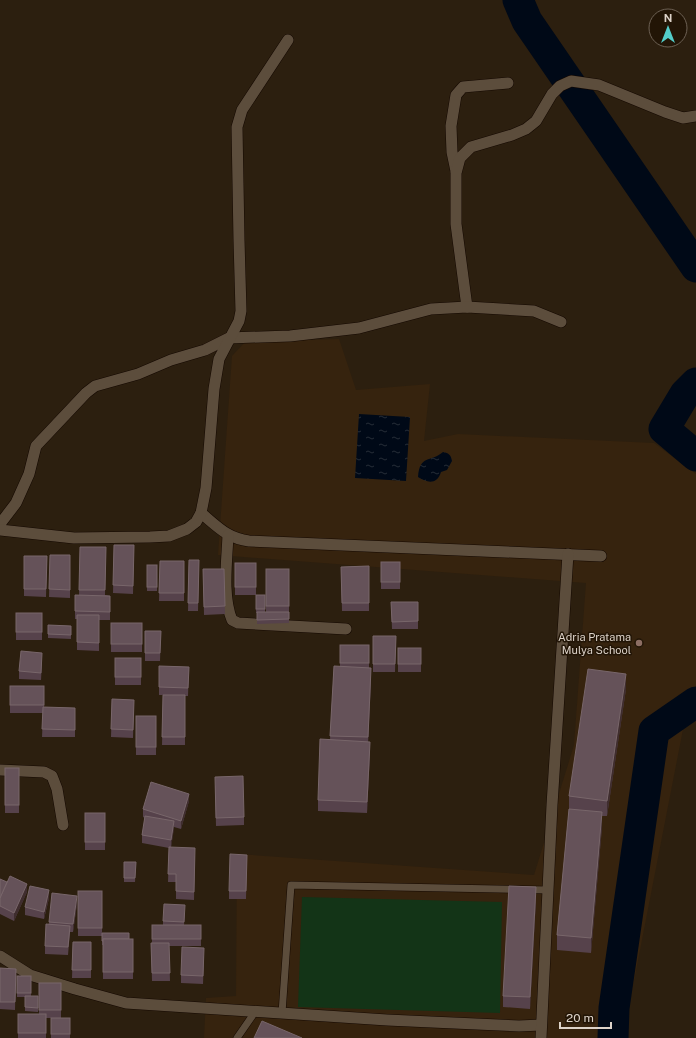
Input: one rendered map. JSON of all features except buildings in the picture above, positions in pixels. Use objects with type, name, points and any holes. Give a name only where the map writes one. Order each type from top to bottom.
[{"type":"street","points":[[0,530],[74,538],[169,536],[187,529],[196,522],[201,513],[206,488],[214,389],[218,359],[239,321],[241,311],[237,126],[242,110],[288,40]]},
{"type":"street","points":[[456,173],[460,158],[471,147],[512,135],[526,129],[536,122],[552,94],[560,86],[571,81],[599,85],[683,118],[696,116]]},
{"type":"street","points":[[467,307],[456,224],[456,173],[452,152],[450,126],[456,95],[463,87],[508,83]]},
{"type":"street","points":[[0,524],[16,503],[29,474],[36,446],[86,393],[95,386],[138,374],[170,360],[205,350],[229,338],[290,336],[351,329],[431,309],[467,307],[534,311],[561,322]]},
{"type":"street","points":[[201,513],[228,535],[238,540],[601,556]]},
{"type":"street","points":[[228,535],[226,586],[229,612],[232,620],[238,623],[346,629]]},
{"type":"street","points":[[541,1038],[552,805],[568,554]]},
{"type":"street","points":[[0,770],[44,772],[52,776],[63,825]]},
{"type":"street","points":[[0,956],[30,975],[126,1003],[387,1020],[519,1026],[541,1025]]},
{"type":"lane","points":[[282,1013],[291,885],[548,890]]},
{"type":"lane","points":[[237,1038],[255,1012]]},
{"type":"shaded area","name":"Adria Pratama Mulya School","points":[[339,339],[356,390],[430,384],[424,441],[458,434],[654,443],[696,474],[696,704],[686,714],[626,1022],[612,1038],[204,1038],[206,998],[236,996],[237,854],[534,875],[574,745],[586,583],[218,555],[232,356],[245,342]]},
{"type":"green space","points":[[302,897],[502,902],[500,1013],[298,1007]]},
{"type":"water","points":[[359,414],[410,417],[406,481],[355,478]]},
{"type":"water","points":[[443,452],[447,453],[452,459],[447,470],[441,472],[437,479],[431,482],[425,481],[418,477],[419,470],[423,462]]},
{"type":"waterway","points":[[518,0],[527,21],[696,267]]},
{"type":"waterway","points":[[696,383],[685,394],[664,429],[696,456]]},
{"type":"waterway","points":[[613,1038],[614,1008],[654,731],[696,702]]},
{"type":"place","name":"Adria Pratama Mulya School","points":[[639,643]]}]
